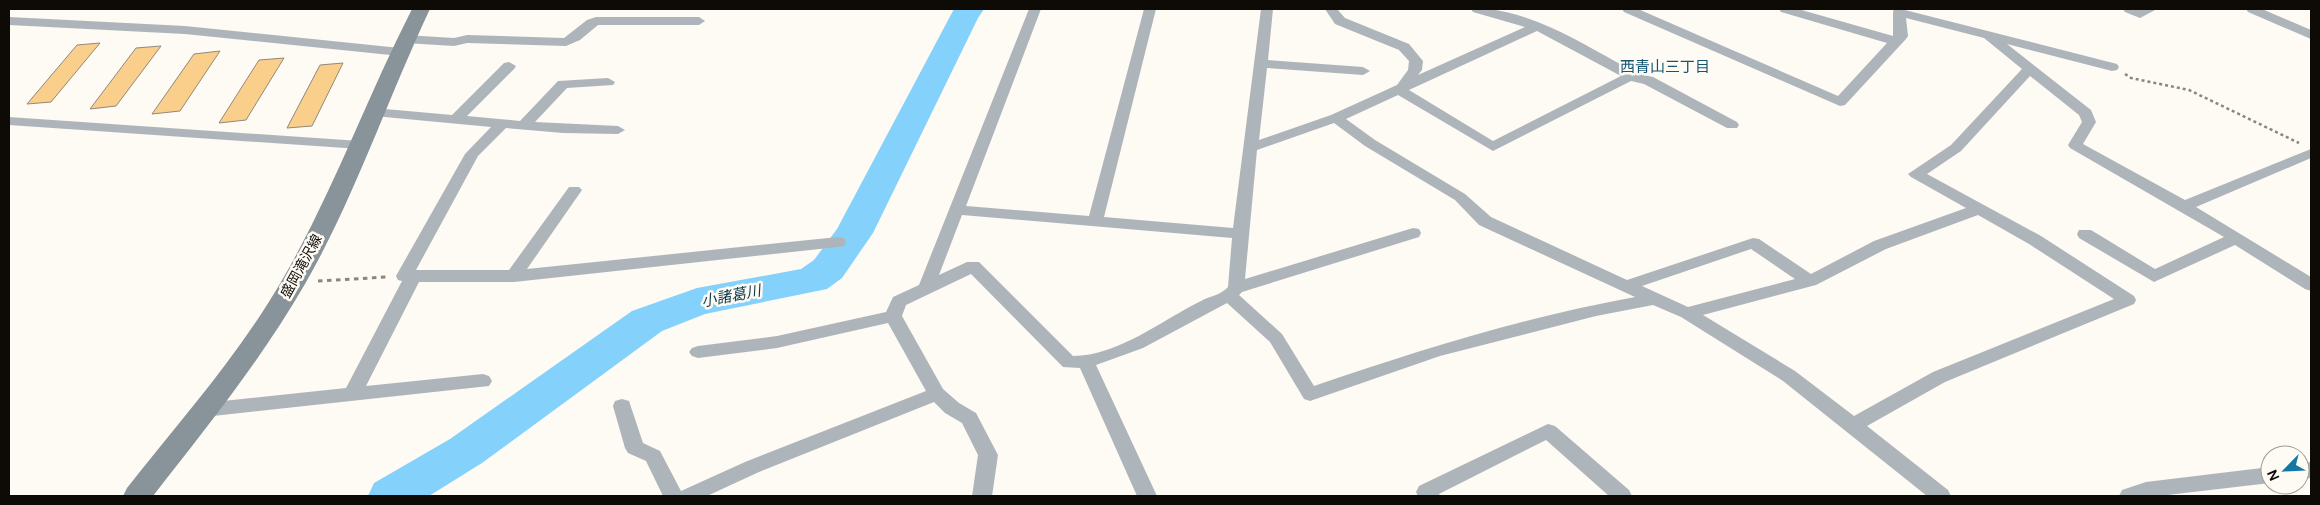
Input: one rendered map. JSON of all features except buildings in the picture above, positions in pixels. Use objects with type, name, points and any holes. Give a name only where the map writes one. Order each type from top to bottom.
[{"type":"main road","name":"盛岡滝沢線","points":[[136,496],[258,338],[293,283],[360,146],[402,46],[421,9]]},
{"type":"street","points":[[926,288],[1035,9]]},
{"type":"street","points":[[1096,222],[1150,9]]},
{"type":"street","points":[[1267,9],[1233,292],[1276,338],[1310,394],[1436,351],[1596,310],[1656,298]]},
{"type":"street","points":[[1331,9],[1340,21],[1404,47],[1416,61],[1415,70],[1400,90]]},
{"type":"street","points":[[1477,9],[1537,26],[1630,76],[1648,80],[1732,125]]},
{"type":"street","points":[[1628,9],[1840,102],[1901,36],[1899,12],[2112,67]]},
{"type":"street","points":[[1785,9],[1896,41]]},
{"type":"street","points":[[2129,9],[2140,14],[2151,9]]},
{"type":"street","points":[[2252,9],[2311,35]]},
{"type":"street","points":[[9,21],[185,30],[402,46],[454,42],[467,39],[566,42],[577,39],[587,24],[596,21],[699,21]]},
{"type":"street","points":[[1251,147],[1336,118],[1537,26]]},
{"type":"street","points":[[1989,36],[2086,114],[2089,122],[2075,145],[2184,206],[2311,285]]},
{"type":"street","points":[[1260,63],[1363,71]]},
{"type":"street","points":[[456,119],[508,66]]},
{"type":"street","points":[[1853,425],[1939,377],[2128,300],[2035,240],[1916,174],[1956,148],[2030,68]]},
{"type":"street","points":[[1400,90],[1493,148],[1630,76]]},
{"type":"street","points":[[524,126],[563,84],[608,82]]},
{"type":"street","points":[[374,112],[563,129],[618,130]]},
{"type":"street","points":[[1336,118],[1370,143],[1460,197],[1485,222],[1629,285],[1687,313],[1789,376],[1941,496]]},
{"type":"street","points":[[9,121],[360,146]]},
{"type":"street","points":[[352,395],[409,276],[472,154],[503,123]]},
{"type":"street","points":[[2184,206],[2307,149]]},
{"type":"street","points":[[514,276],[574,190]]},
{"type":"street","points":[[1687,313],[1810,281],[1880,245],[1979,209]]},
{"type":"street","points":[[957,210],[1240,234]]},
{"type":"street","points":[[893,316],[899,301],[973,266],[1069,362],[1086,362],[1137,344],[1233,292],[1413,233]]},
{"type":"street","points":[[2085,234],[2154,276],[2236,238]]},
{"type":"street","points":[[409,276],[514,276],[838,242]]},
{"type":"street","points":[[1629,285],[1753,243],[1810,281]]},
{"type":"street","points":[[698,352],[777,342],[893,316]]},
{"type":"street","points":[[893,316],[937,394],[952,408],[969,418],[988,455],[978,494]]},
{"type":"street","points":[[1086,362],[1129,452],[1147,496]]},
{"type":"street","points":[[204,410],[483,381]]},
{"type":"street","points":[[688,496],[752,468],[937,394]]},
{"type":"street","points":[[622,406],[636,448],[653,456],[673,496]]},
{"type":"street","points":[[1430,496],[1426,492],[1548,431],[1622,496]]},
{"type":"street","points":[[2129,496],[2146,490],[2260,476]]},
{"type":"path","points":[[2112,67],[2131,78],[2188,90],[2307,149]]},
{"type":"path","points":[[293,283],[409,276]]},
{"type":"waterway","name":"小諸葛川","points":[[391,496],[466,451],[647,321],[697,302],[813,280],[828,269],[854,233],[963,17],[969,9]]},
{"type":"district","name":"西青山三丁目","points":[[1665,67]]}]
